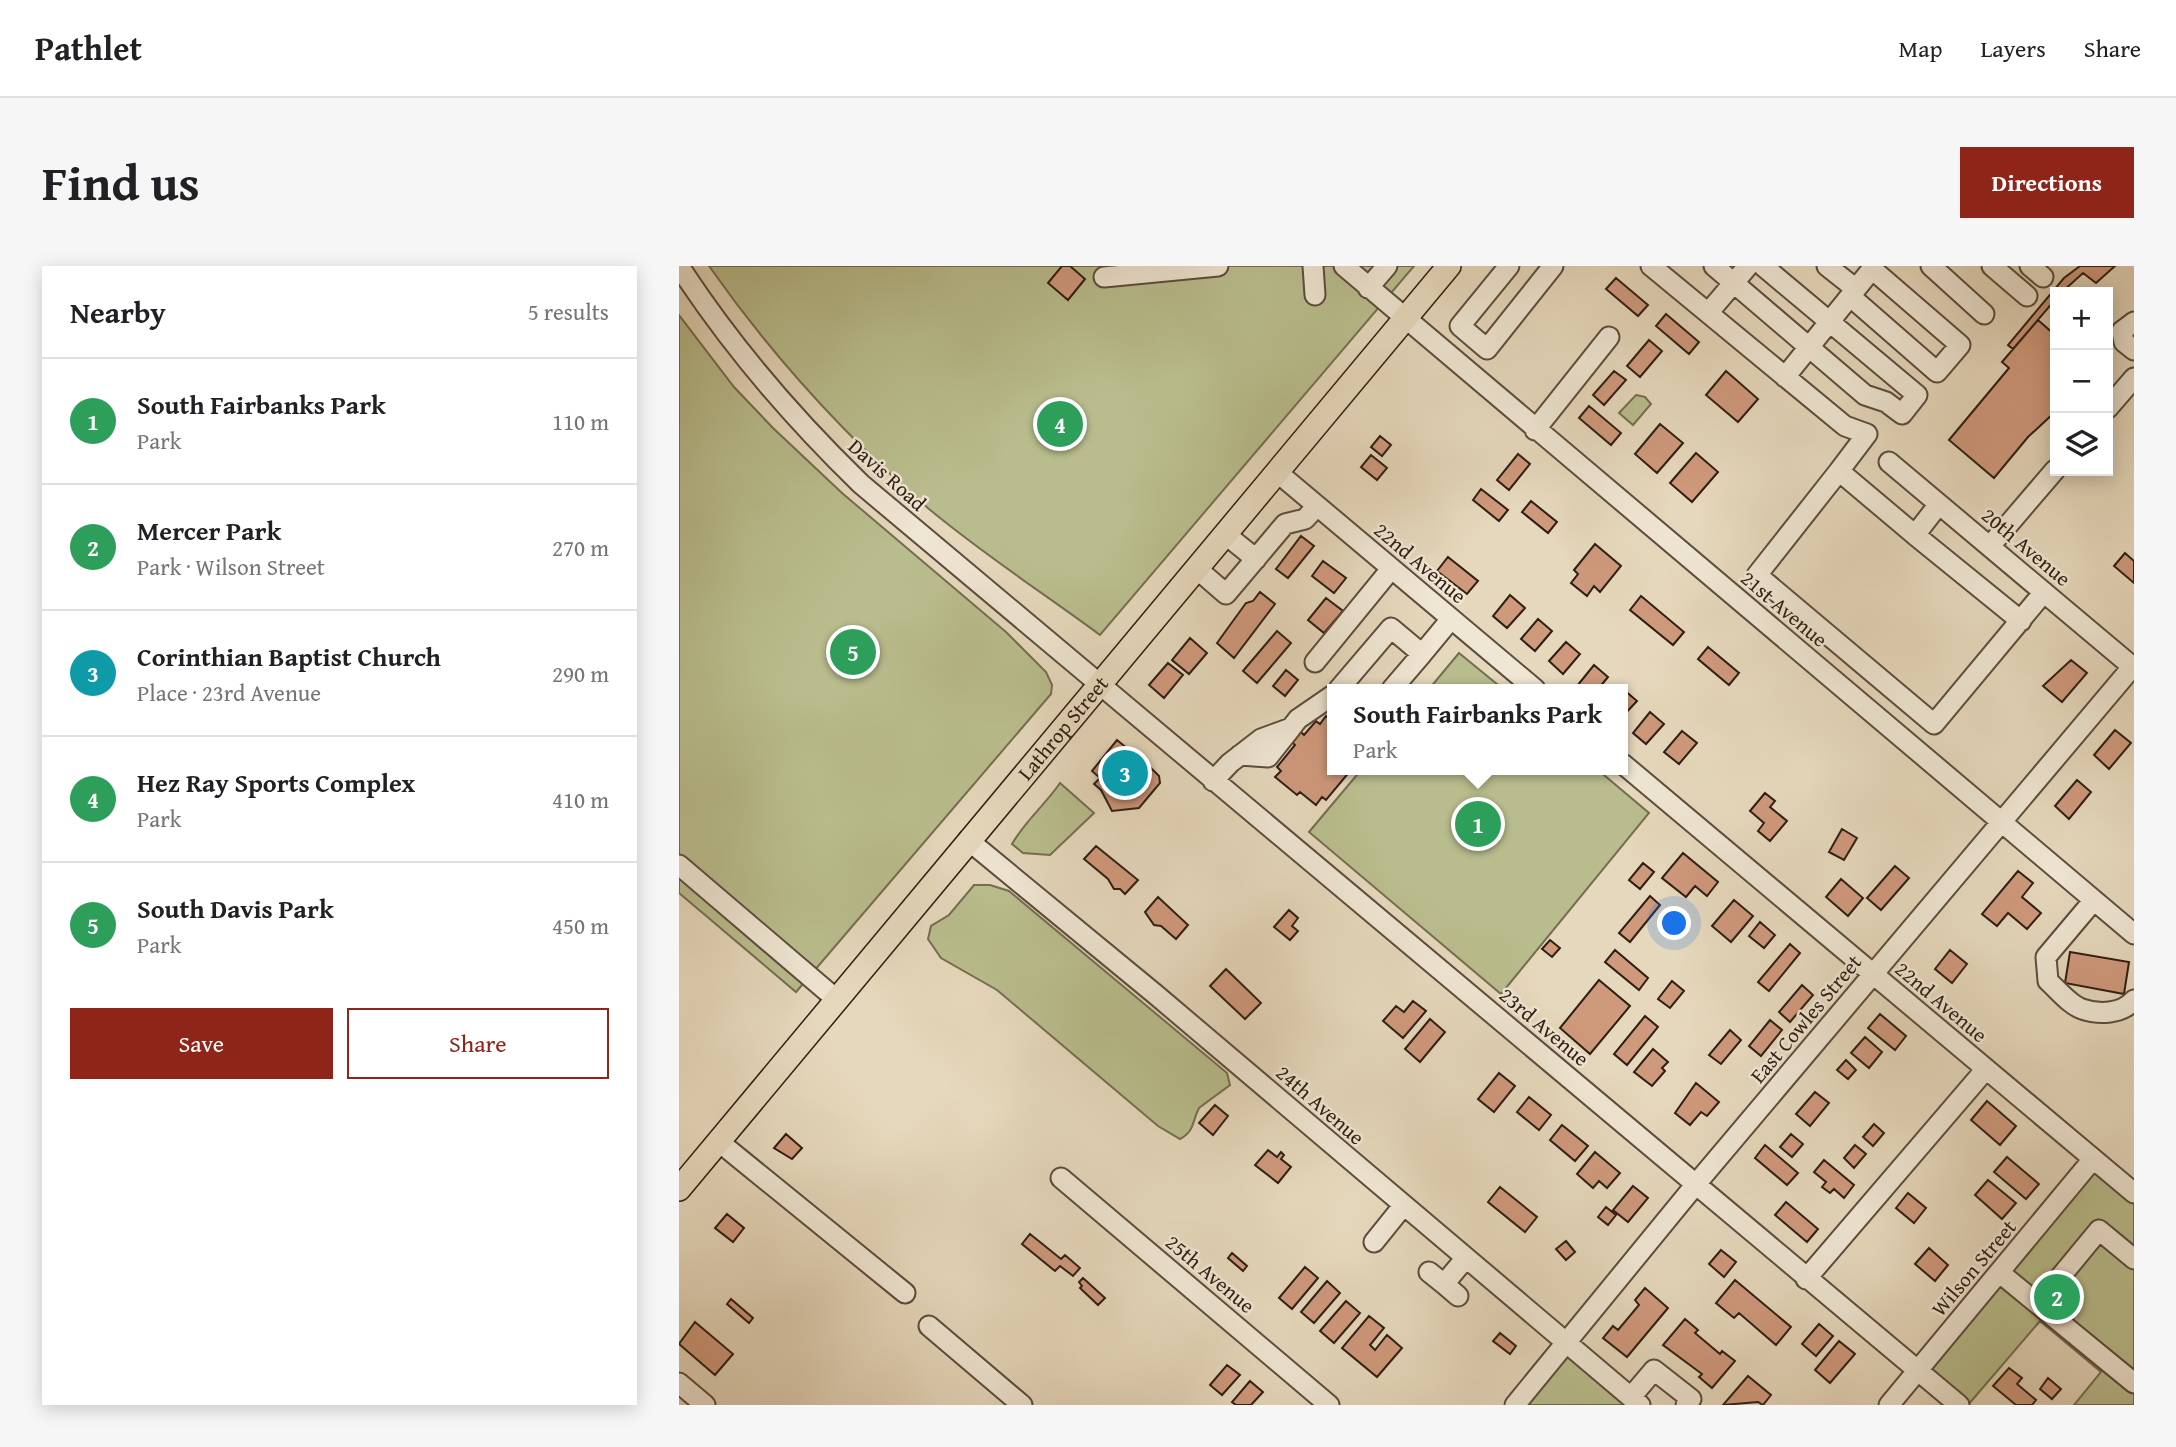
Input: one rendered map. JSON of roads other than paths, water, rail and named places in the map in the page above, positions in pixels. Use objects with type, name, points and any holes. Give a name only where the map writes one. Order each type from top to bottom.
[{"type":"main road","name":"Lathrop Street","points":[[679,1189],[1449,266]]},
{"type":"street","name":"Davis Road","points":[[679,266],[706,308],[750,363],[831,455],[896,514],[1100,684]]},
{"type":"street","points":[[1104,277],[1218,266]]},
{"type":"street","points":[[1313,266],[1315,295]]},
{"type":"street","name":"21st Avenue","points":[[1344,266],[2134,934]]},
{"type":"street","points":[[1368,288],[1387,266]]},
{"type":"street","points":[[1509,266],[1460,326],[1487,349],[1553,266]]},
{"type":"street","points":[[1651,266],[1846,426],[1867,434],[1757,575],[1934,724],[2044,592]]},
{"type":"street","points":[[1714,266],[1865,394],[1886,402],[1902,414],[1917,395],[1763,266]]},
{"type":"street","points":[[1708,313],[1748,266]]},
{"type":"street","points":[[1785,377],[1831,322],[1853,293],[1872,267],[1960,345],[1937,372],[1853,293],[1827,266]]},
{"type":"street","points":[[1931,266],[1985,314]]},
{"type":"street","points":[[1992,266],[2027,296]]},
{"type":"street","points":[[2129,346],[2122,331],[2134,322]]},
{"type":"street","points":[[1535,430],[1609,337]]},
{"type":"street","points":[[2113,402],[2134,377]]},
{"type":"street","name":"20th Avenue","points":[[1889,462],[2133,666]]},
{"type":"street","points":[[1839,471],[2021,621]]},
{"type":"street","name":"22nd Avenue","points":[[1276,472],[1529,684]]},
{"type":"street","points":[[1990,546],[2050,476]]},
{"type":"street","points":[[1915,534],[1939,504]]},
{"type":"street","points":[[1196,568],[1226,593],[1285,524],[1305,519],[1317,506]]},
{"type":"street","points":[[1225,534],[1256,559]]},
{"type":"street","points":[[1315,662],[1391,569]]},
{"type":"street","points":[[1396,684],[1451,619]]},
{"type":"street","points":[[1346,684],[1391,628],[1422,653]]},
{"type":"street","name":"East Cowles Street","points":[[1515,1405],[1696,1185],[2133,666]]},
{"type":"street","name":"23rd Avenue","points":[[1100,684],[1958,1405]]},
{"type":"street","points":[[1213,781],[1261,739],[1291,728],[1327,699]]},
{"type":"street","name":"22nd Avenue","points":[[1628,768],[2134,1193]]},
{"type":"street","name":"24th Avenue","points":[[968,841],[1155,994],[1636,1401]]},
{"type":"street","points":[[679,865],[837,999]]},
{"type":"street","points":[[2094,900],[2046,957],[2048,981],[2081,1009],[2109,1013],[2128,1007],[2134,1000]]},
{"type":"street","points":[[1806,1279],[1986,1069]]},
{"type":"street","points":[[718,1141],[905,1293]]},
{"type":"street","name":"Wilson Street","points":[[1889,1405],[2093,1159]]},
{"type":"street","name":"25th Avenue","points":[[1061,1178],[1329,1405]]},
{"type":"street","points":[[1374,1242],[1403,1206]]},
{"type":"street","points":[[2038,1304],[2099,1230],[2134,1259]]},
{"type":"street","points":[[1444,1284],[1465,1259]]},
{"type":"street","points":[[2000,1273],[2134,1383]]},
{"type":"street","points":[[929,1326],[1022,1405]]},
{"type":"street","points":[[1636,1401],[1654,1370],[1691,1399],[1686,1405]]},
{"type":"street","points":[[679,1383],[705,1405]]},
{"type":"place","name":"Hez Ray Sports Complex","points":[[1060,424]]},
{"type":"place","name":"South Davis Park","points":[[853,652]]},
{"type":"place","name":"Corinthian Baptist Church","points":[[1125,773]]},
{"type":"place","name":"South Fairbanks Park","points":[[1478,824]]},
{"type":"place","name":"Mercer Park","points":[[2057,1297]]}]
